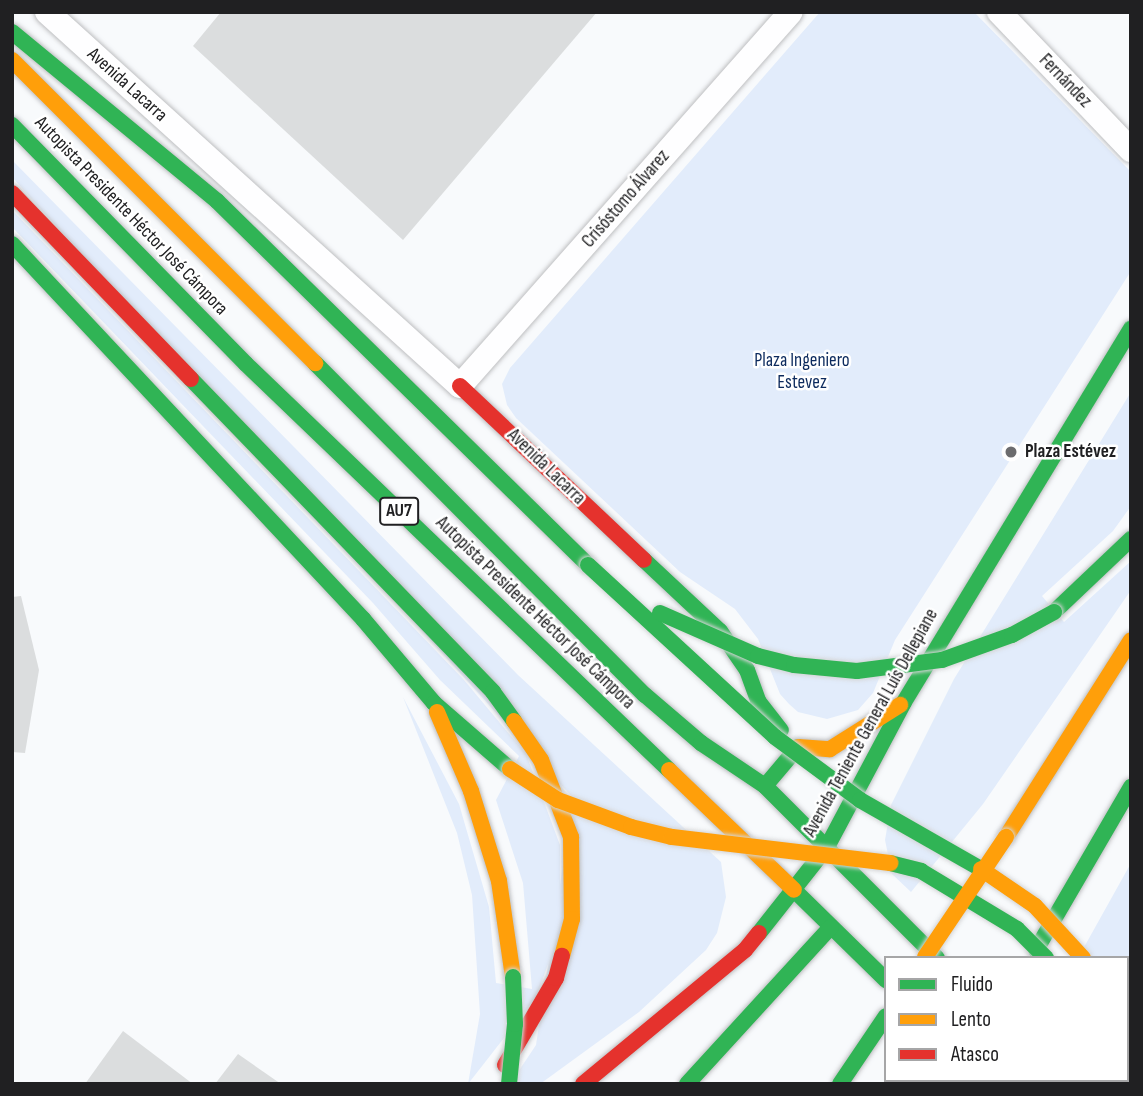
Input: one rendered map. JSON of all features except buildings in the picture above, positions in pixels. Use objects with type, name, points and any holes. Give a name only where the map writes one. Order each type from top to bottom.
[{"type":"main road","points":[[12,32],[217,201],[294,273],[589,565],[775,737],[860,800],[1003,881],[1035,906],[1081,956]]},
{"type":"main road","name":"Autopista Presidente Héctor José Cámpora","points":[[12,60],[645,695],[701,743],[765,786]]},
{"type":"main road","name":"Autopista Presidente Héctor José Cámpora","points":[[12,125],[246,364],[794,890]]},
{"type":"main road","points":[[12,193],[493,692],[541,760],[571,837],[572,919],[550,990],[490,1084]]},
{"type":"main road","points":[[12,244],[363,620],[434,703],[510,769],[558,800],[672,837],[870,857],[922,871],[1017,929],[1044,956]]},
{"type":"main road","name":"Avenida Teniente General Luís Dellepiane","points":[[583,1084],[744,950],[827,847],[904,702],[1131,328]]},
{"type":"main road","name":"Avenida Lacarra","points":[[460,386],[720,631],[747,670],[758,701],[798,747]]},
{"type":"main road","points":[[589,565],[675,622],[723,645],[794,665],[857,671],[942,660],[1012,635],[1054,612],[1131,539]]},
{"type":"main road","points":[[926,956],[1006,837],[1131,640]]},
{"type":"main road","points":[[904,702],[830,749],[798,747],[765,786],[935,956]]},
{"type":"main road","points":[[434,703],[471,791],[499,881],[513,977],[515,1024],[509,1084]]},
{"type":"main road","points":[[1032,956],[1131,787]]},
{"type":"main road","points":[[794,890],[884,978]]},
{"type":"main road","points":[[687,1084],[831,927]]},
{"type":"main road","points":[[840,1084],[884,1019]]},
{"type":"street","name":"Avenida Lacarra","points":[[47,12],[460,386]]},
{"type":"street","name":"Crisóstomo Álvarez","points":[[460,386],[791,12]]},
{"type":"street","name":"Fernández","points":[[999,12],[1131,150]]},
{"type":"green space","name":"Plaza Ingeniero Estevez","points":[[820,12],[974,12],[1131,172],[1131,271],[895,640],[873,693],[858,710],[827,719],[798,712],[789,704],[780,694],[758,639],[735,609],[680,572],[516,418],[507,405],[502,384],[510,368]]},
{"type":"green space","points":[[12,160],[518,675],[721,862],[726,897],[717,933],[706,950],[639,1012],[540,1084],[510,1084],[536,1045],[573,798],[12,177]]},
{"type":"green space","points":[[12,210],[464,680],[526,754],[560,845],[560,932],[536,997],[468,1084],[480,1014],[472,895],[457,833],[403,697],[459,804],[489,907],[496,983],[532,989],[523,883],[496,800],[519,756],[440,680],[373,603],[12,227]]},
{"type":"green space","points":[[1131,392],[1131,506],[1113,531],[1042,596],[1064,622],[1131,561],[1131,590],[983,804],[911,892],[892,874],[885,840],[891,805],[954,679]]},
{"type":"green space","points":[[1131,863],[1129,1038],[1129,956],[1079,956]]},
{"type":"traffic: fast","points":[[12,32],[217,201],[588,565]]},
{"type":"traffic: fast","points":[[12,125],[246,364],[669,770]]},
{"type":"traffic: fast","points":[[12,244],[363,619],[434,703],[510,769]]},
{"type":"traffic: fast","points":[[759,933],[827,847],[904,702],[1131,328]]},
{"type":"traffic: fast","points":[[315,363],[645,695],[701,743],[765,786]]},
{"type":"traffic: fast","points":[[191,379],[493,692],[514,721]]},
{"type":"traffic: fast","points":[[1054,612],[1131,539]]},
{"type":"traffic: fast","points":[[644,560],[720,631],[747,670],[758,701],[781,730]]},
{"type":"traffic: fast","points":[[588,565],[775,737],[860,800],[981,869]]},
{"type":"traffic: fast","points":[[660,613],[758,656],[794,665],[857,671],[942,660],[1012,635],[1054,612]]},
{"type":"traffic: fast","points":[[798,747],[765,786],[935,956]]},
{"type":"traffic: fast","points":[[1036,950],[1131,787]]},
{"type":"traffic: fast","points":[[890,863],[921,871],[1017,929],[1044,956]]},
{"type":"traffic: fast","points":[[794,890],[884,978]]},
{"type":"traffic: fast","points":[[687,1084],[831,927]]},
{"type":"traffic: fast","points":[[509,1084],[515,1024],[513,977]]},
{"type":"traffic: fast","points":[[840,1084],[884,1019]]},
{"type":"traffic: slow","points":[[12,60],[315,363]]},
{"type":"traffic: slow","points":[[1006,837],[1131,640]]},
{"type":"traffic: slow","points":[[798,747],[830,749],[900,705]]},
{"type":"traffic: slow","points":[[437,712],[471,791],[499,881],[513,977]]},
{"type":"traffic: slow","points":[[514,721],[541,760],[571,837],[572,919],[562,956]]},
{"type":"traffic: slow","points":[[510,769],[558,800],[631,827],[672,837],[890,863]]},
{"type":"traffic: slow","points":[[669,770],[794,890]]},
{"type":"traffic: slow","points":[[926,956],[1006,837]]},
{"type":"traffic: slow","points":[[981,869],[1035,906],[1081,956]]},
{"type":"traffic: slow","points":[[1129,1032],[1131,1038]]},
{"type":"traffic: jam","points":[[12,193],[191,379]]},
{"type":"traffic: jam","points":[[460,386],[644,560]]},
{"type":"traffic: jam","points":[[583,1084],[745,950],[759,933]]},
{"type":"traffic: jam","points":[[505,1065],[556,978],[562,956]]},
{"type":"place","name":"Plaza Estévez","points":[[1011,452]]}]
